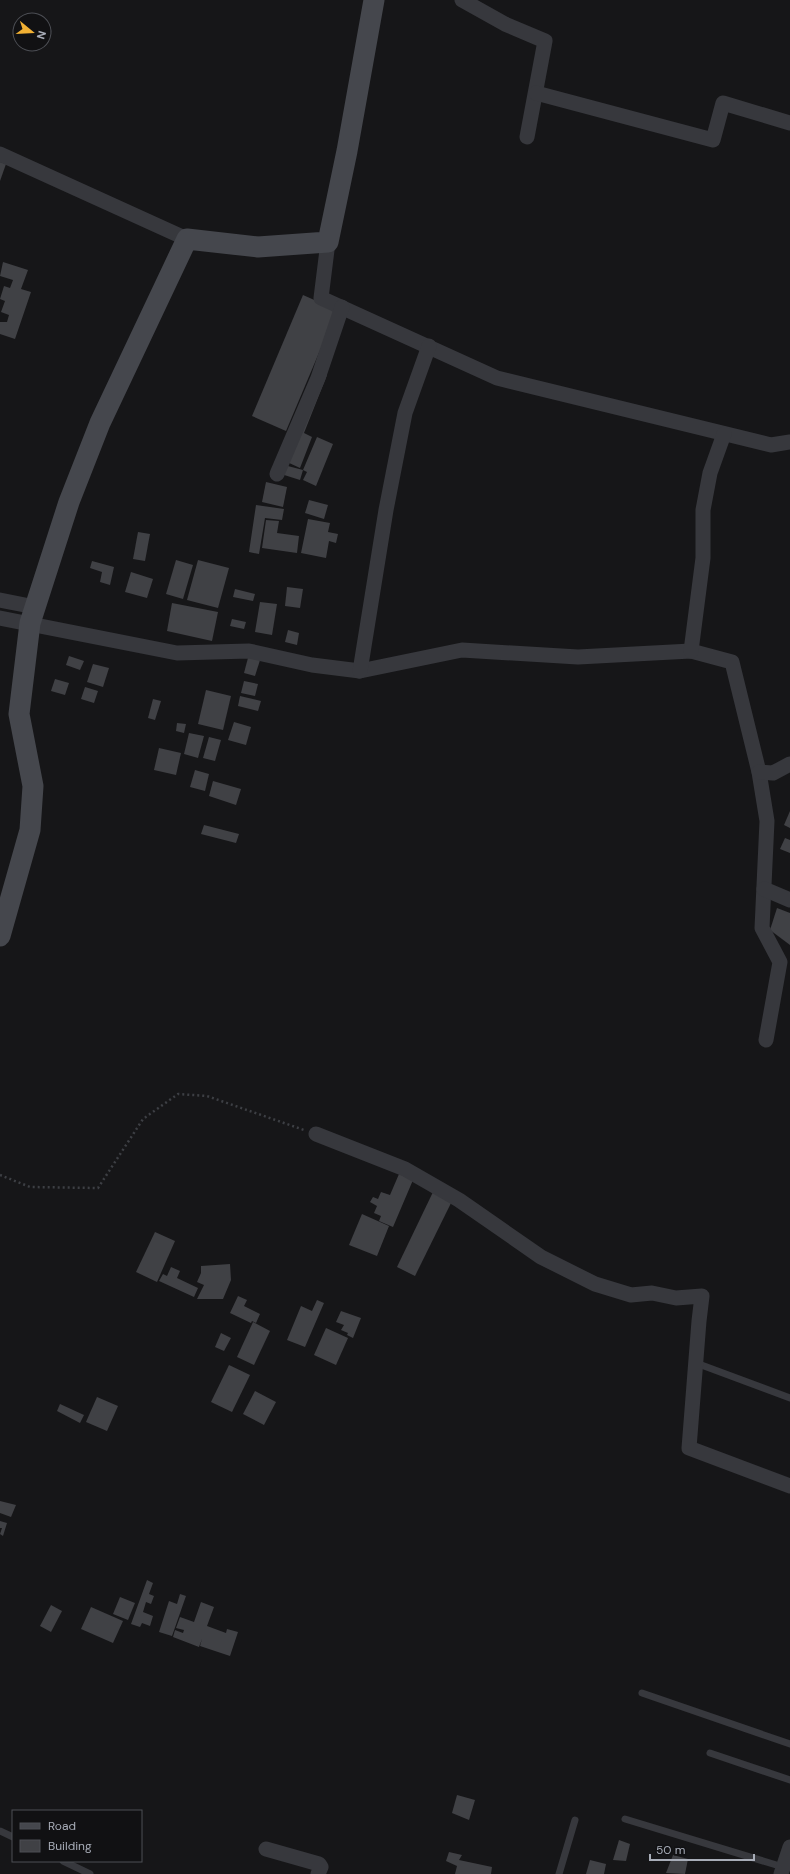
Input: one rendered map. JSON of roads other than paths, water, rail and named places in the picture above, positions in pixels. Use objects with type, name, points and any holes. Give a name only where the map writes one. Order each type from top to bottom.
[{"type":"street","points":[[374,0],[347,151],[328,242],[321,298],[498,378],[771,445],[790,442]]},
{"type":"street","points":[[462,0],[505,24],[545,42],[527,137]]},
{"type":"street","points":[[536,93],[713,140],[723,103],[790,123]]},
{"type":"street","points":[[0,154],[187,239],[258,247],[328,242]]},
{"type":"street","points":[[0,936],[30,830],[33,786],[19,714],[32,615],[69,502],[100,423],[187,239]]},
{"type":"street","points":[[277,474],[318,378],[342,307]]},
{"type":"street","points":[[360,671],[386,510],[405,413],[429,346]]},
{"type":"street","points":[[691,651],[703,558],[702,510],[710,473],[724,434]]},
{"type":"street","points":[[0,600],[32,615],[177,653],[249,652],[312,665],[360,671],[462,650],[578,657],[691,651],[732,662],[759,772],[767,821],[762,928],[780,962],[766,1040]]},
{"type":"street","points":[[0,618],[32,615]]},
{"type":"street","points":[[759,772],[773,773],[790,764]]},
{"type":"street","points":[[764,890],[790,900]]},
{"type":"street","points":[[316,1134],[405,1169],[459,1200],[541,1257],[595,1284],[632,1295],[652,1293],[676,1298],[702,1296],[689,1448],[790,1486]]},
{"type":"street","points":[[782,1871],[790,1847]]},
{"type":"street","points":[[266,1849],[319,1864],[321,1867],[318,1874]]},
{"type":"lane","points":[[696,1363],[790,1398]]},
{"type":"lane","points":[[642,1693],[790,1744]]},
{"type":"lane","points":[[710,1753],[790,1780]]},
{"type":"lane","points":[[625,1818],[782,1871]]},
{"type":"lane","points":[[559,1874],[575,1820]]},
{"type":"lane","points":[[0,1831],[12,1837]]},
{"type":"lane","points":[[65,1862],[90,1874]]}]
